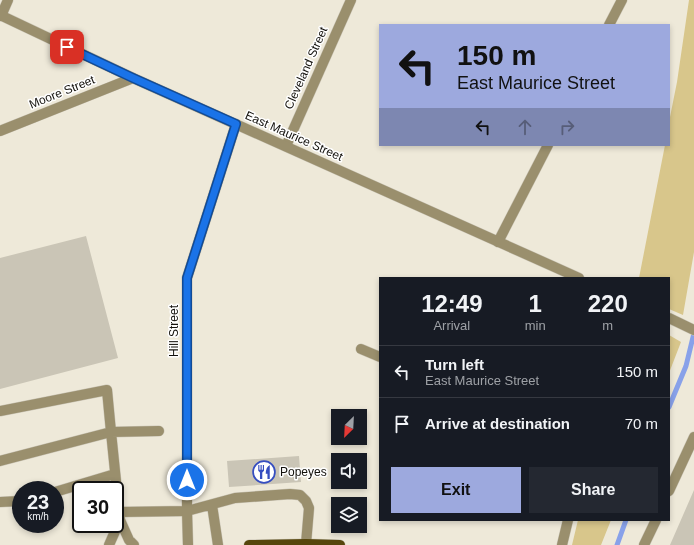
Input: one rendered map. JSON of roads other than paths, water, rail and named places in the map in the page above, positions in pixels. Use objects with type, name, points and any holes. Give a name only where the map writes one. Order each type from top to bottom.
[{"type":"main road","points":[[249,545],[340,545]]},
{"type":"street","points":[[0,16],[8,0]]},
{"type":"street","name":"Cleveland Street","points":[[286,146],[351,0]]},
{"type":"street","points":[[610,24],[622,0]]},
{"type":"street","name":"East Maurice Street","points":[[0,16],[133,78],[577,277]]},
{"type":"street","name":"Moore Street","points":[[0,131],[133,78]]},
{"type":"street","name":"Hill Street","points":[[188,545],[187,278],[236,124]]},
{"type":"street","points":[[498,242],[547,146]]},
{"type":"street","points":[[670,318],[694,330]]},
{"type":"street","points":[[361,349],[379,357]]},
{"type":"street","points":[[0,411],[107,390],[116,481]]},
{"type":"street","points":[[0,461],[111,432],[159,431]]},
{"type":"street","points":[[670,489],[694,437]]},
{"type":"street","points":[[64,489],[115,474]]},
{"type":"street","points":[[124,516],[187,511],[235,498],[290,494],[300,495],[306,501],[308,508],[306,544]]},
{"type":"street","points":[[0,502],[12,501]]},
{"type":"street","points":[[212,505],[218,545]]},
{"type":"street","points":[[562,545],[568,521]]},
{"type":"street","points":[[644,545],[656,521]]},
{"type":"street","points":[[124,528],[129,540],[134,545]]},
{"type":"street","points":[[109,545],[113,533]]},
{"type":"waterway","points":[[670,405],[686,366],[694,333]]},
{"type":"waterway","points":[[617,545],[626,521]]},
{"type":"place","name":"Popeyes","points":[[264,472]]}]
